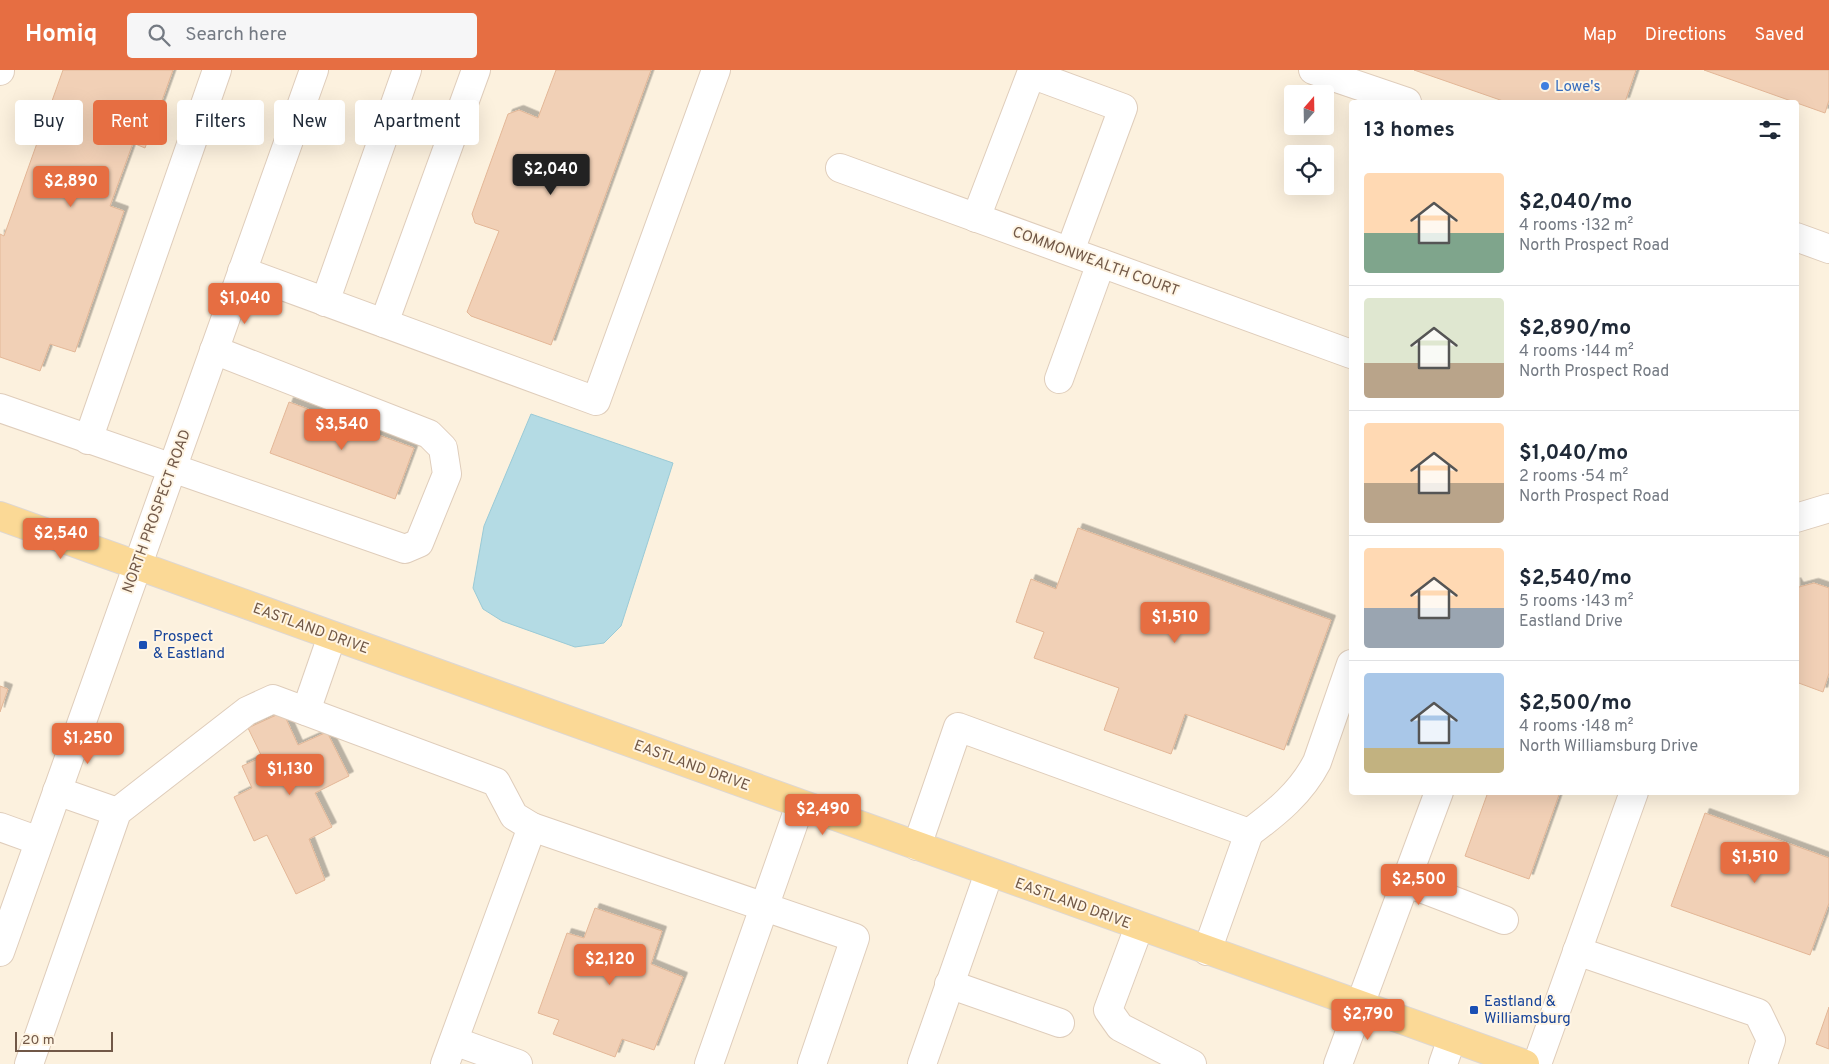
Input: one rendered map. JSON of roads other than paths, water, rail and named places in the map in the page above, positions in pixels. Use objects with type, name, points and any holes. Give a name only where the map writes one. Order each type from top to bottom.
[{"type":"main road","name":"EASTLAND DRIVE","points":[[0,516],[988,873],[1525,1064]]},
{"type":"street","points":[[88,440],[217,70]]},
{"type":"street","name":"NORTH PROSPECT ROAD","points":[[0,952],[314,70]]},
{"type":"street","points":[[325,302],[407,70]]},
{"type":"street","points":[[384,323],[476,70]]},
{"type":"street","points":[[242,271],[596,401],[716,70]]},
{"type":"street","points":[[1313,70],[1401,100]]},
{"type":"street","points":[[976,218],[1031,74],[1123,108],[1070,251]]},
{"type":"street","name":"COMMONWEALTH COURT","points":[[840,168],[1349,353]]},
{"type":"street","points":[[1799,238],[1829,248]]},
{"type":"street","points":[[1059,379],[1101,263]]},
{"type":"street","points":[[0,408],[405,549],[419,544],[447,474],[443,448],[429,434],[214,350]]},
{"type":"street","points":[[1799,517],[1829,508]]},
{"type":"street","points":[[306,711],[332,636]]},
{"type":"street","points":[[1207,951],[1248,833],[1280,809],[1310,776],[1317,762],[1349,670]]},
{"type":"street","points":[[29,1064],[117,812],[247,711],[273,699],[496,782],[514,816],[532,827],[855,938],[812,1064]]},
{"type":"street","points":[[917,846],[958,727],[1248,833]]},
{"type":"street","points":[[57,791],[117,812]]},
{"type":"street","points":[[1338,1064],[1358,1005],[1438,795]]},
{"type":"street","points":[[1537,1064],[1633,795]]},
{"type":"street","points":[[709,1064],[800,804]]},
{"type":"street","points":[[0,826],[39,841]]},
{"type":"street","points":[[518,1064],[450,1053],[532,827]]},
{"type":"street","points":[[922,1064],[988,873]]},
{"type":"street","points":[[1405,882],[1504,920]]},
{"type":"street","points":[[1139,927],[1108,1010],[1120,1027],[1192,1064]]},
{"type":"street","points":[[1577,951],[1758,1014],[1771,1040],[1763,1064]]},
{"type":"street","points":[[949,984],[1060,1024]]},
{"type":"street","points":[[1443,1064],[1452,1038]]},
{"type":"water","points":[[531,414],[673,463],[621,626],[604,643],[575,647],[502,621],[483,609],[473,588],[484,526]]},
{"type":"place","name":"Lowe's","points":[[1545,86]]},
{"type":"place","name":"Prospect & Eastland","points":[[143,645]]},
{"type":"place","name":"Eastland & Williamsburg","points":[[1474,1010]]}]
